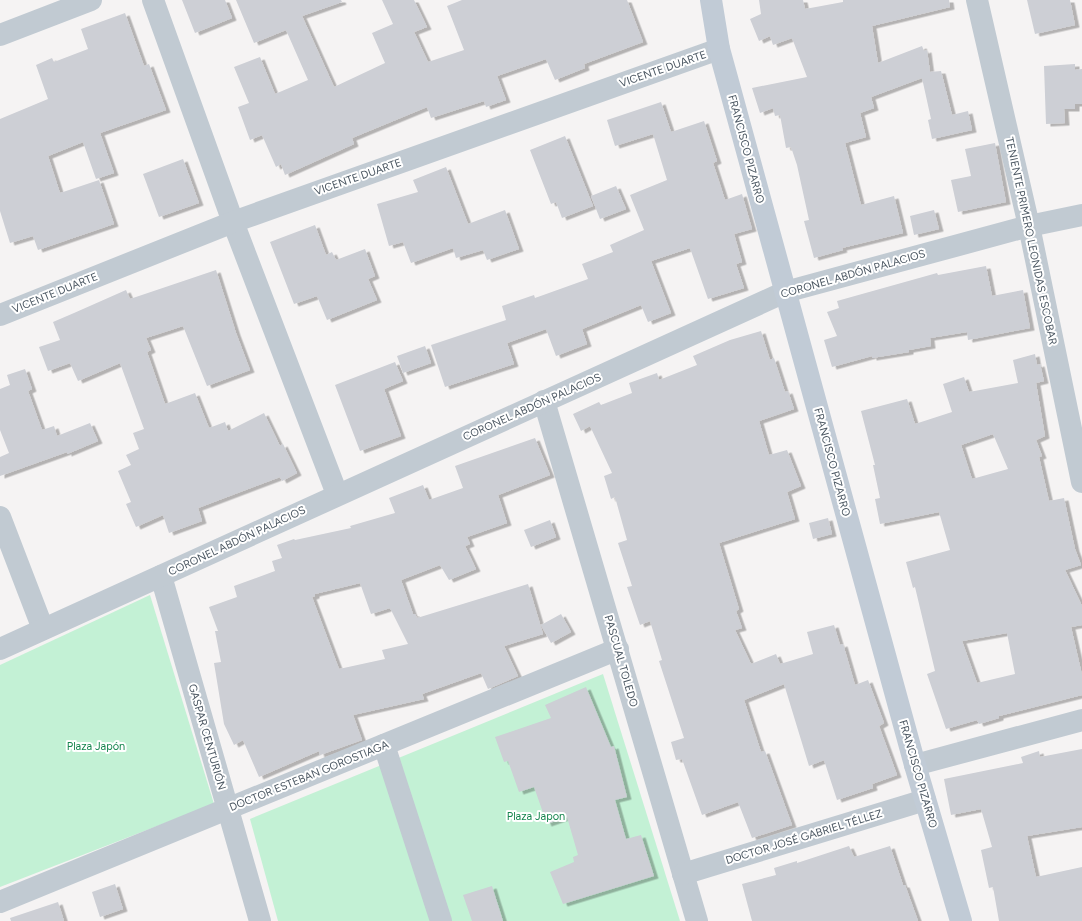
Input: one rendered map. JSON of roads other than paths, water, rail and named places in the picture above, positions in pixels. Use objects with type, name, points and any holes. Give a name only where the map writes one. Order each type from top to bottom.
[{"type":"street","points":[[0,35],[91,0]]},
{"type":"street","points":[[153,0],[233,222],[337,494]]},
{"type":"street","name":"FRANCISCO PIZARRO","points":[[711,0],[719,49],[915,765],[961,921]]},
{"type":"street","name":"TENIENTE PRIMERO LEONIDAS ESCOBAR","points":[[977,0],[1029,226],[1082,482]]},
{"type":"street","name":"VICENTE DUARTE","points":[[0,314],[233,222],[719,49]]},
{"type":"street","name":"CORONEL ABDÓN PALACIOS","points":[[0,649],[337,494],[785,292],[1029,226],[1082,215]]},
{"type":"street","name":"PASCUAL TOLEDO","points":[[544,401],[697,921]]},
{"type":"street","points":[[0,517],[44,629]]},
{"type":"street","name":"GASPAR CENTURIÓN","points":[[161,576],[260,921]]},
{"type":"street","name":"DOCTOR ESTEBAN GOROSTIAGA","points":[[0,902],[618,649]]},
{"type":"street","points":[[915,765],[1082,720]]},
{"type":"street","points":[[384,745],[441,921]]},
{"type":"street","name":"DOCTOR JOSÉ GABRIEL TÉLLEZ","points":[[684,874],[925,800]]},
{"type":"park label","name":"Plaza Japón","points":[[96,746]]},
{"type":"park label","name":"Plaza Japon","points":[[536,816]]}]
